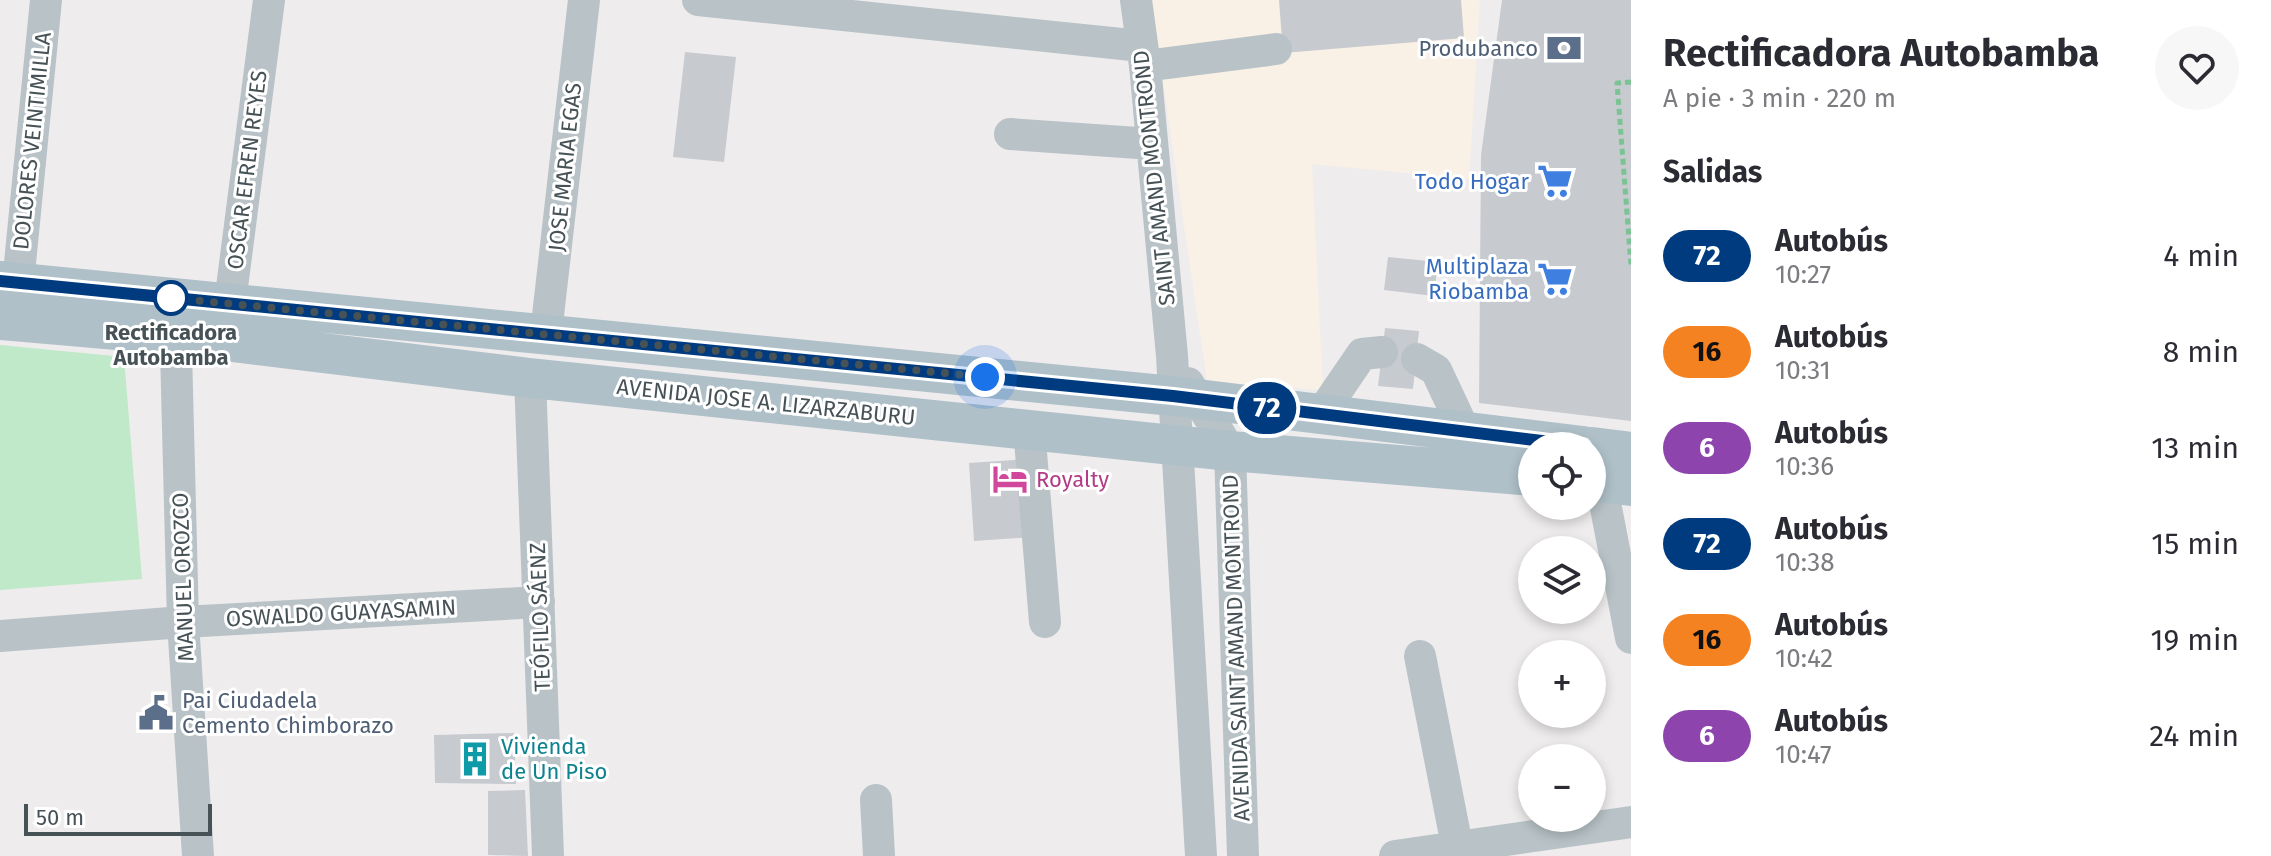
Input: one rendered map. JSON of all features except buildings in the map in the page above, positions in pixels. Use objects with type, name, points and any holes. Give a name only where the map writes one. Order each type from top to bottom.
[{"type":"main road","name":"AVENIDA JOSE A. LIZARZABURU","points":[[10,263],[175,317]]},
{"type":"main road","name":"AVENIDA JOSE A. LIZARZABURU","points":[[0,320],[175,317],[228,322],[546,333],[1186,398],[1518,438]]},
{"type":"main road","name":"AVENIDA JOSE A. LIZARZABURU","points":[[228,322],[530,378],[1230,451],[1518,475]]},
{"type":"main road","points":[[1606,472],[1631,452]]},
{"type":"street","name":"DOLORES VEINTIMILLA","points":[[10,263],[46,0]]},
{"type":"street","name":"OSCAR EFREN REYES","points":[[228,322],[269,0]]},
{"type":"street","name":"JOSE MARIA EGAS","points":[[546,333],[584,0]]},
{"type":"street","points":[[698,0],[891,10],[1143,56],[1276,49]]},
{"type":"street","name":"SAINT AMAND MONTROND","points":[[1136,0],[1172,356],[1186,398]]},
{"type":"street","points":[[1010,134],[1152,144]]},
{"type":"street","name":"MANUEL OROZCO","points":[[175,317],[183,622],[198,856]]},
{"type":"street","points":[[1321,414],[1362,354],[1382,352]]},
{"type":"street","points":[[1417,359],[1436,370],[1465,432]]},
{"type":"street","name":"TEÓFILO SÁENZ","points":[[530,378],[548,856]]},
{"type":"street","name":"AVENIDA SAINT AMAND MONTROND","points":[[1186,398],[1177,444],[1201,856]]},
{"type":"street","name":"AVENIDA SAINT AMAND MONTROND","points":[[1186,398],[1230,451],[1243,856]]},
{"type":"street","points":[[1029,428],[1045,622]]},
{"type":"street","points":[[1606,486],[1631,638]]},
{"type":"street","name":"OSWALDO GUAYASAMIN","points":[[0,636],[183,622],[539,602]]},
{"type":"street","points":[[1420,656],[1458,852]]},
{"type":"street","points":[[876,800],[879,856]]},
{"type":"street","points":[[1395,856],[1458,852],[1631,822]]},
{"type":"path","points":[[1631,82],[1617,83],[1631,265]]},
{"type":"shaded area","points":[[1151,0],[1480,0],[1469,179],[1312,164],[1323,390],[1207,382]]},
{"type":"green space","points":[[0,345],[124,357],[142,579],[0,590]]},
{"type":"bus line","name":"72","points":[[0,281],[1173,396],[1518,438]]},
{"type":"place","name":"Produbanco","points":[[1564,48]]},
{"type":"place","name":"Todo Hogar","points":[[1555,181]]},
{"type":"place","name":"Multiplaza Riobamba","points":[[1555,279]]},
{"type":"place","name":"Rectificadora Autobamba","points":[[171,298]]},
{"type":"place","name":"Royalty","points":[[1010,479]]},
{"type":"place","name":"Pai Ciudadela Cemento Chimborazo","points":[[156,713]]},
{"type":"place","name":"Vivienda de Un Piso","points":[[475,759]]},
{"type":"route","points":[[171,298],[985,377]]}]
